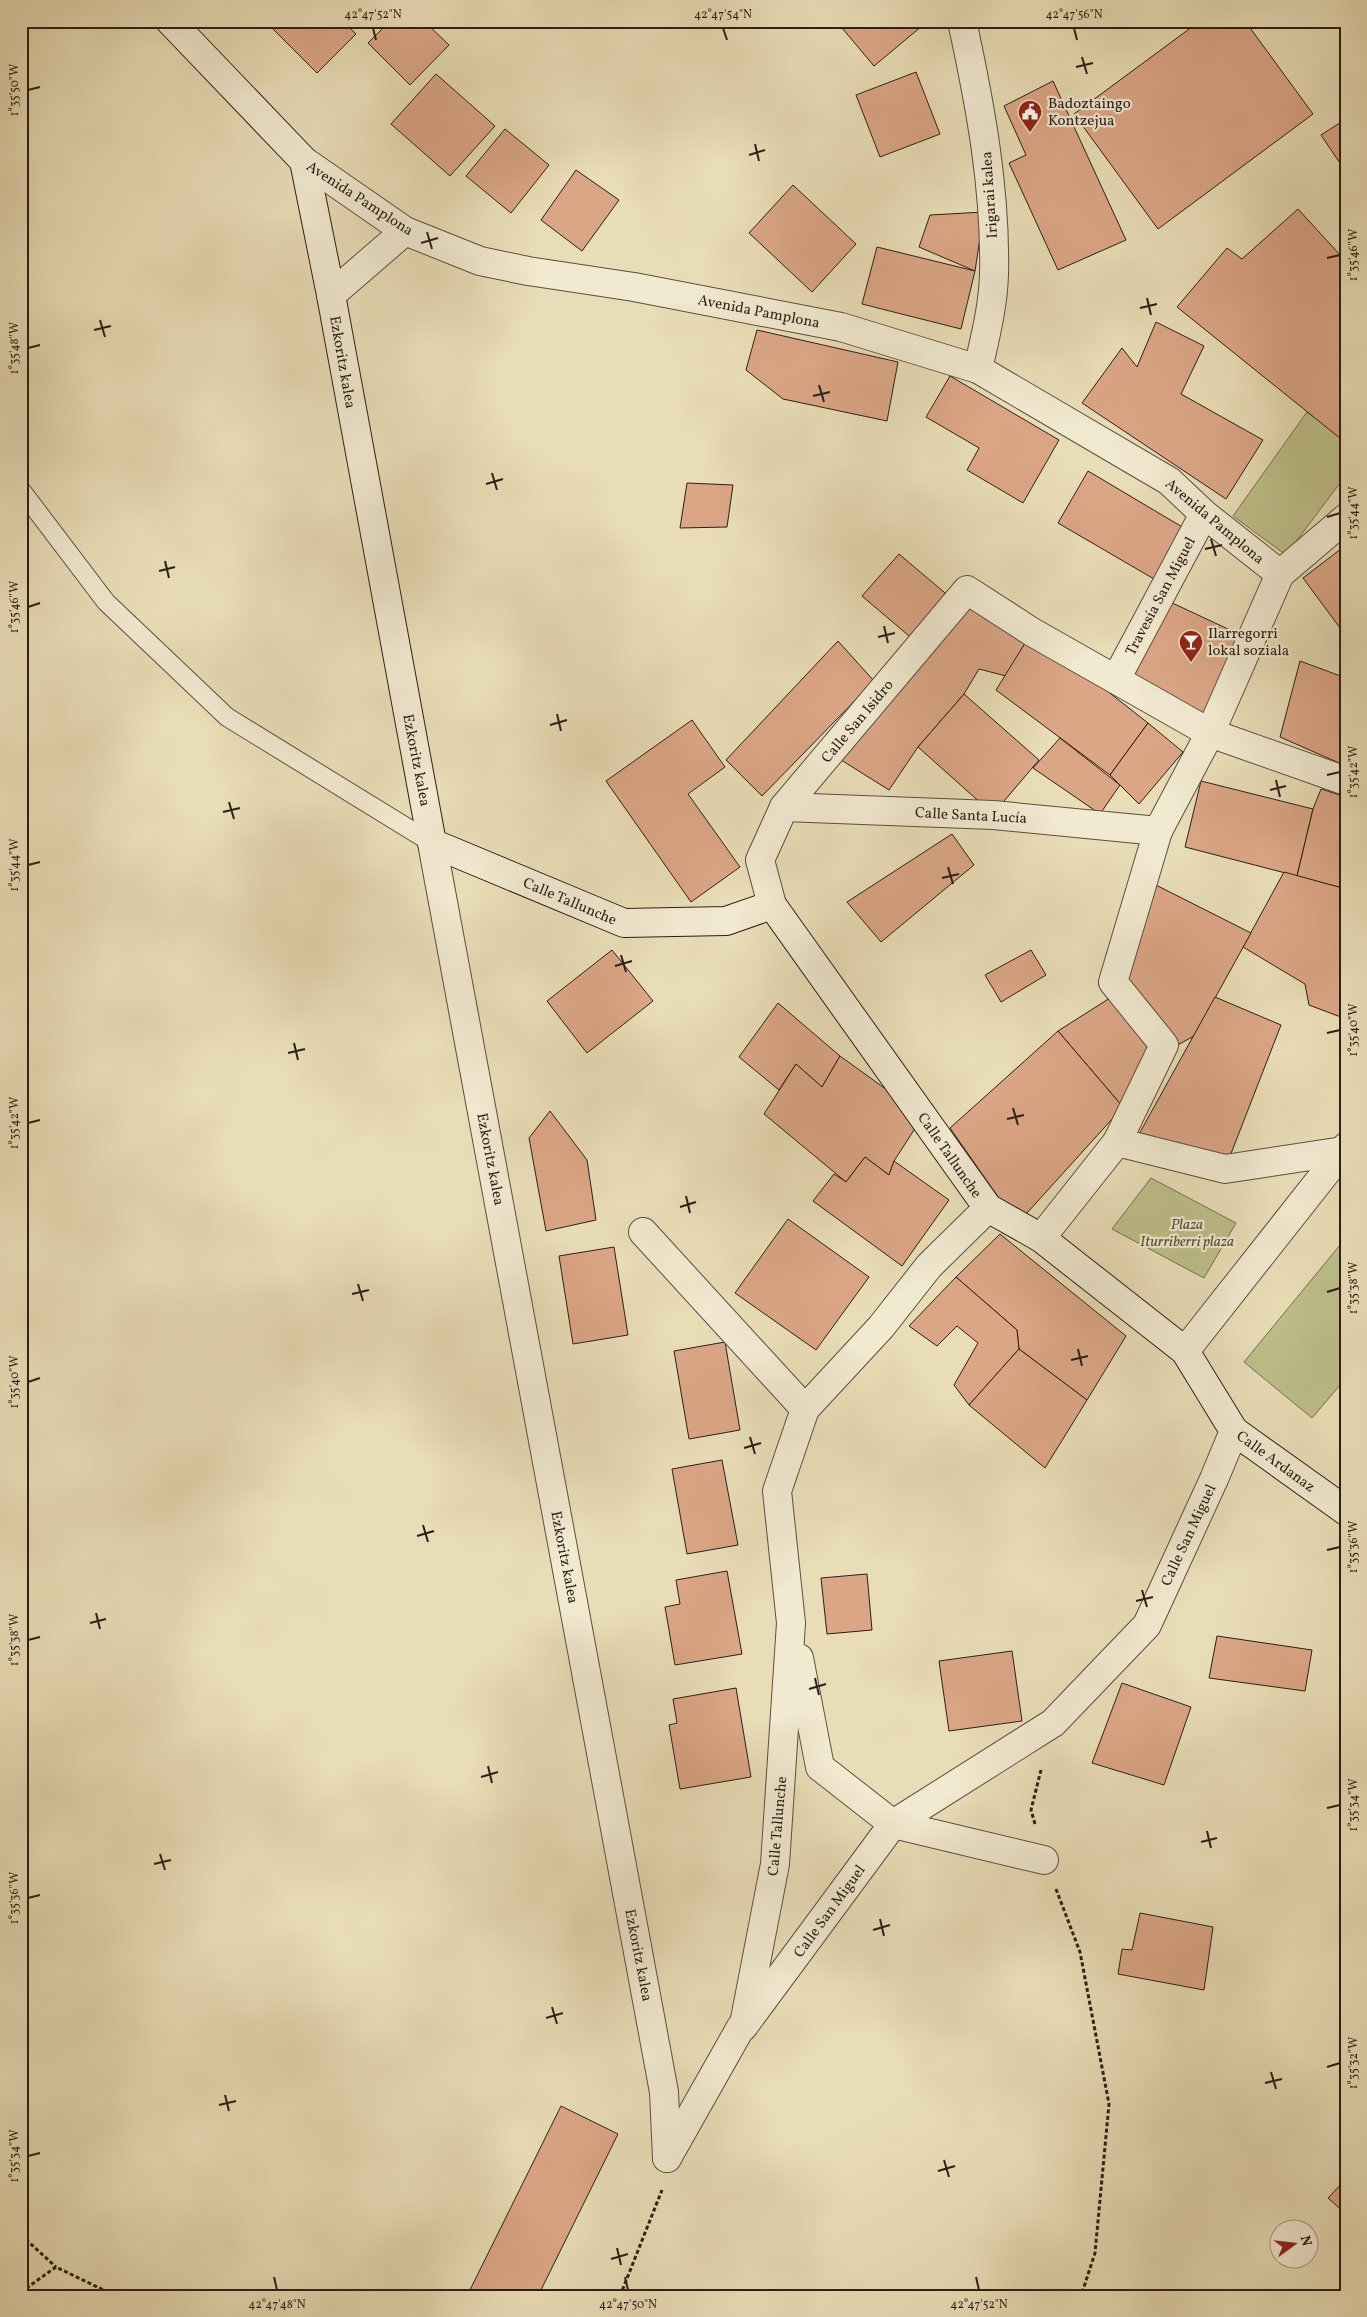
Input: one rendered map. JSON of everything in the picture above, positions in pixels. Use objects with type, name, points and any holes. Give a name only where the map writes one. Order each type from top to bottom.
[{"type":"street","name":"Avenida Pamplona","points":[[170,21],[304,161],[405,231],[480,261],[528,271],[634,287],[841,327],[978,369],[1169,481],[1204,514],[1280,574]]},
{"type":"street","name":"Irigarai kalea","points":[[962,21],[977,90],[990,178],[994,275],[990,314],[978,369]]},
{"type":"street","name":"Ezkoritz kalea","points":[[304,161],[331,295],[664,2092],[667,2158]]},
{"type":"street","points":[[331,295],[405,231]]},
{"type":"street","name":"Travesía San Miguel","points":[[1116,678],[1204,514]]},
{"type":"street","points":[[1041,1238],[1117,1142],[1164,1045],[1114,982],[1158,831],[1210,733],[1280,574],[1346,518]]},
{"type":"street","name":"Calle San Isidro","points":[[760,860],[784,807],[967,590],[1032,632],[1116,678]]},
{"type":"street","points":[[1116,678],[1210,733],[1346,781]]},
{"type":"street","name":"Calle Santa Lucía","points":[[784,807],[993,815],[1158,831]]},
{"type":"street","name":"Calle Tallunche","points":[[432,843],[624,923],[726,921],[772,905]]},
{"type":"street","name":"Calle Tallunche","points":[[760,860],[772,905],[988,1208],[929,1266],[881,1327],[806,1409],[777,1491],[791,1622],[820,1767],[893,1824],[1044,1860]]},
{"type":"street","points":[[1117,1142],[1225,1169],[1345,1150]]},
{"type":"street","points":[[988,1208],[1041,1238],[1185,1351],[1345,1150]]},
{"type":"street","points":[[643,1232],[806,1409]]},
{"type":"street","name":"Calle Ardanaz","points":[[1185,1351],[1234,1431],[1346,1510]]},
{"type":"street","name":"Calle San Miguel","points":[[667,2158],[741,2027],[743,2027],[893,1824],[1053,1723],[1147,1625],[1234,1431]]},
{"type":"street","name":"Calle Tallunche","points":[[743,2027],[775,1864],[791,1622]]},
{"type":"lane","points":[[21,490],[106,602],[227,717],[432,843]]},
{"type":"path","points":[[1053,1723],[1031,1810],[1044,1860],[1080,1952],[1109,2104],[1095,2253],[1081,2296]]},
{"type":"path","points":[[620,2296],[662,2194],[667,2158]]},
{"type":"path","points":[[21,2235],[56,2267],[116,2296]]},
{"type":"path","points":[[21,2292],[56,2267]]},
{"type":"green space","points":[[1307,412],[1346,441],[1346,475],[1286,555],[1233,516]]},
{"type":"green space","name":"Plaza Iturriberri plaza","points":[[1151,1178],[1236,1223],[1204,1278],[1112,1229]]},
{"type":"green space","points":[[1340,1245],[1346,1249],[1346,1378],[1312,1418],[1244,1362]]},
{"type":"building","points":[[265,21],[343,21],[356,34],[317,73]]},
{"type":"building","points":[[390,21],[424,21],[449,45],[410,85],[368,43]]},
{"type":"building","points":[[850,21],[928,21],[874,66],[842,28]]},
{"type":"building","points":[[1200,21],[1245,21],[1313,114],[1158,229],[1074,114]]},
{"type":"building","points":[[916,72],[940,134],[880,157],[856,95]]},
{"type":"building","points":[[436,74],[495,126],[450,176],[391,124]]},
{"type":"building","points":[[1053,81],[1126,240],[1058,270],[1009,163],[1026,155],[1004,106]]},
{"type":"building","points":[[1346,119],[1346,172],[1321,135]]},
{"type":"building","points":[[505,129],[549,165],[511,213],[466,176]]},
{"type":"building","points":[[576,170],[619,200],[582,251],[541,220]]},
{"type":"building","points":[[793,185],[856,244],[812,292],[749,233]]},
{"type":"building","points":[[1298,209],[1341,256],[1346,259],[1346,443],[1177,307],[1227,248],[1242,259]]},
{"type":"building","points":[[984,212],[975,271],[919,247],[930,215]]},
{"type":"building","points":[[877,247],[975,271],[961,329],[862,304]]},
{"type":"building","points":[[1156,322],[1204,346],[1181,394],[1263,440],[1226,499],[1082,403],[1122,348],[1137,367]]},
{"type":"building","points":[[757,330],[898,362],[887,421],[783,399],[746,370]]},
{"type":"building","points":[[950,376],[1059,440],[1023,503],[967,470],[979,448],[926,417]]},
{"type":"building","points":[[1088,471],[1184,528],[1154,579],[1058,523]]},
{"type":"building","points":[[687,483],[733,485],[727,527],[680,528]]},
{"type":"building","points":[[1346,545],[1346,636],[1303,578]]},
{"type":"building","points":[[899,554],[951,598],[915,641],[862,596]]},
{"type":"building","points":[[1168,601],[1243,636],[1207,715],[1132,681]]},
{"type":"building","points":[[967,605],[1032,632],[1006,676],[979,669],[964,694],[918,747],[889,790],[838,758]]},
{"type":"building","points":[[1032,632],[1148,723],[1110,775],[996,690]]},
{"type":"building","points":[[838,641],[874,681],[762,796],[726,760]]},
{"type":"building","points":[[1300,661],[1346,678],[1346,766],[1280,737]]},
{"type":"building","points":[[964,694],[1039,760],[993,814],[918,747]]},
{"type":"building","points":[[692,720],[725,767],[688,794],[740,867],[691,902],[606,781]]},
{"type":"building","points":[[1148,723],[1183,752],[1139,804],[1110,775]]},
{"type":"building","points":[[1060,738],[1120,785],[1100,814],[1033,768]]},
{"type":"building","points":[[1201,781],[1313,809],[1297,876],[1185,847]]},
{"type":"building","points":[[1321,789],[1346,797],[1346,889],[1297,876],[1313,809]]},
{"type":"building","points":[[952,834],[974,865],[881,942],[847,902]]},
{"type":"building","points":[[1284,872],[1346,889],[1346,1019],[1309,1005],[1305,984],[1243,947]]},
{"type":"building","points":[[1144,879],[1251,933],[1194,1036],[1176,1046],[1113,982]]},
{"type":"building","points":[[612,950],[653,1001],[587,1053],[547,1001]]},
{"type":"building","points":[[1031,950],[1046,975],[1001,1002],[985,975]]},
{"type":"building","points":[[1121,991],[1164,1045],[1123,1107],[1058,1031]]},
{"type":"building","points":[[1215,997],[1281,1025],[1225,1169],[1133,1145]]},
{"type":"building","points":[[778,1003],[840,1056],[822,1087],[796,1064],[779,1090],[739,1057]]},
{"type":"building","points":[[1058,1031],[1123,1107],[1017,1224],[950,1128]]},
{"type":"building","points":[[840,1056],[923,1116],[894,1161],[889,1175],[865,1157],[846,1182],[764,1114],[796,1064],[822,1087]]},
{"type":"building","points":[[550,1111],[587,1160],[596,1220],[546,1231],[529,1138]]},
{"type":"building","points":[[865,1157],[889,1175],[894,1161],[949,1200],[902,1266],[813,1201],[834,1174],[846,1182]]},
{"type":"building","points":[[788,1219],[869,1277],[816,1350],[735,1293]]},
{"type":"building","points":[[1000,1234],[1126,1336],[1087,1400],[1019,1349],[1017,1330],[956,1277]]},
{"type":"building","points":[[614,1247],[628,1335],[573,1344],[559,1256]]},
{"type":"building","points":[[956,1277],[1017,1330],[1019,1349],[969,1405],[954,1385],[978,1343],[957,1326],[937,1346],[909,1326]]},
{"type":"building","points":[[725,1342],[740,1430],[689,1439],[674,1351]]},
{"type":"building","points":[[1019,1349],[1087,1400],[1045,1468],[969,1405]]},
{"type":"building","points":[[722,1460],[738,1545],[687,1554],[672,1469]]},
{"type":"building","points":[[727,1571],[742,1654],[675,1665],[665,1607],[680,1604],[676,1580]]},
{"type":"building","points":[[867,1574],[872,1630],[827,1634],[821,1578]]},
{"type":"building","points":[[1217,1636],[1312,1650],[1305,1691],[1209,1678]]},
{"type":"building","points":[[1012,1651],[1022,1721],[949,1731],[939,1661]]},
{"type":"building","points":[[1122,1683],[1191,1707],[1164,1785],[1092,1763]]},
{"type":"building","points":[[736,1688],[751,1777],[680,1789],[669,1725],[677,1723],[673,1699]]},
{"type":"building","points":[[1140,1913],[1213,1927],[1204,1990],[1118,1974],[1122,1949],[1132,1950]]},
{"type":"building","points":[[561,2106],[618,2134],[538,2296],[467,2296]]},
{"type":"building","points":[[1346,2179],[1346,2214],[1328,2198]]},
{"type":"place","name":"Badoztaingo Kontzejua","points":[[1030,133]]},
{"type":"place","name":"Ilarregorri lokal soziala","points":[[1191,663]]}]
